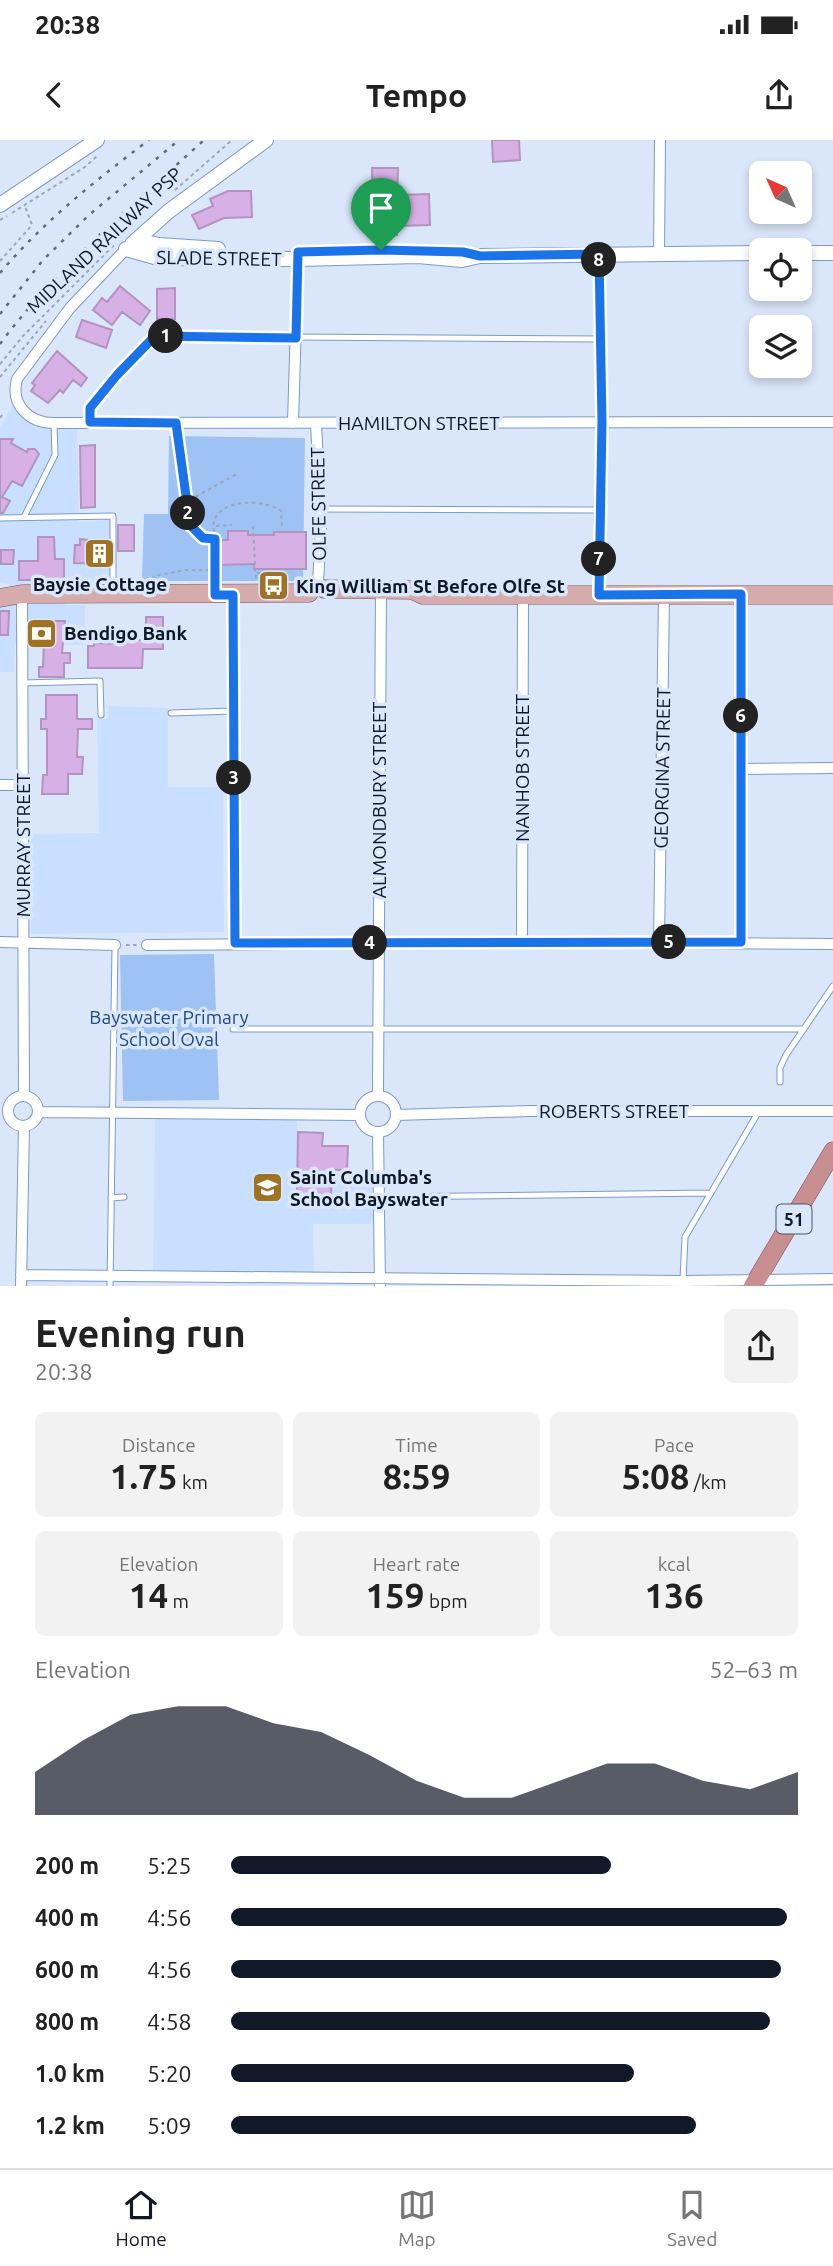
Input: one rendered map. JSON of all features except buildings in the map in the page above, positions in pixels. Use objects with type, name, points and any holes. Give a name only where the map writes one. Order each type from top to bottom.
[{"type":"highway","name":"51","points":[[755,1282],[833,1151]]},
{"type":"main road","points":[[0,589],[22,594]]},
{"type":"main road","points":[[0,598],[22,594],[224,595],[318,591],[381,594],[412,590],[423,595],[833,595]]},
{"type":"street","points":[[126,244],[266,140]]},
{"type":"street","points":[[659,254],[660,140]]},
{"type":"street","points":[[0,205],[99,144]]},
{"type":"street","name":"SLADE STREET","points":[[126,244],[298,255],[381,250],[463,252],[480,256],[749,254]]},
{"type":"street","name":"HAMILTON STREET","points":[[126,244],[70,309],[17,379],[16,399],[24,413],[33,420],[54,423],[833,422]]},
{"type":"street","points":[[812,253],[833,253]]},
{"type":"street","points":[[599,254],[602,422],[599,526]]},
{"type":"street","name":"OLFE STREET","points":[[293,423],[298,255]]},
{"type":"street","name":"OLFE STREET","points":[[316,423],[320,509],[318,591]]},
{"type":"street","name":"MURRAY STREET","points":[[22,594],[24,1095]]},
{"type":"street","name":"ALMONDBURY STREET","points":[[378,1096],[381,594]]},
{"type":"street","points":[[741,594],[741,942]]},
{"type":"street","points":[[224,595],[233,711],[235,943]]},
{"type":"street","name":"NANHOB STREET","points":[[522,942],[523,595]]},
{"type":"street","name":"GEORGINA STREET","points":[[659,942],[664,595]]},
{"type":"street","points":[[741,768],[833,768]]},
{"type":"street","points":[[0,785],[23,785]]},
{"type":"street","points":[[0,942],[115,945]]},
{"type":"street","points":[[147,945],[522,942],[833,944]]},
{"type":"street","points":[[24,1095],[33,1100],[38,1112],[33,1122],[24,1126],[14,1123],[4,1113],[13,1099],[24,1095]]},
{"type":"street","points":[[378,1096],[393,1104],[396,1115],[391,1127],[379,1132],[368,1129],[360,1115],[363,1104],[378,1096]]},
{"type":"street","name":"ROBERTS STREET","points":[[396,1115],[529,1111],[833,1111]]},
{"type":"street","points":[[38,1112],[360,1115]]},
{"type":"street","points":[[24,1126],[21,1281],[832,1281]]},
{"type":"street","points":[[379,1132],[380,1282]]},
{"type":"lane","points":[[90,422],[90,408],[155,336],[600,339]]},
{"type":"lane","points":[[24,518],[55,455],[54,423]]},
{"type":"lane","points":[[320,509],[599,510]]},
{"type":"lane","points":[[0,518],[113,516],[113,594]]},
{"type":"lane","points":[[23,682],[100,681],[101,715]]},
{"type":"lane","points":[[170,713],[233,711]]},
{"type":"lane","points":[[110,1281],[115,945]]},
{"type":"lane","points":[[780,1082],[780,1068],[833,986]]},
{"type":"lane","points":[[233,1029],[804,1029]]},
{"type":"lane","points":[[683,1281],[685,1237],[759,1111]]},
{"type":"lane","points":[[379,1197],[711,1193]]},
{"type":"lane","points":[[111,1198],[124,1198]]},
{"type":"path","name":"MIDLAND RAILWAY PSP","points":[[168,197],[232,140]]},
{"type":"path","points":[[0,220],[85,167],[95,158],[99,144]]},
{"type":"path","points":[[0,261],[32,225],[25,205]]},
{"type":"path","name":"MIDLAND RAILWAY PSP","points":[[0,365],[23,336],[126,244]]},
{"type":"path","points":[[0,377],[21,350]]},
{"type":"path","points":[[0,418],[3,414]]},
{"type":"path","points":[[176,423],[190,525],[203,538],[215,539]]},
{"type":"path","points":[[188,509],[195,497],[237,474]]},
{"type":"path","points":[[224,595],[215,570],[214,526],[215,520],[224,509],[250,503],[274,505],[281,511],[282,526]]},
{"type":"path","points":[[214,526],[232,525]]},
{"type":"path","points":[[253,526],[256,583]]},
{"type":"path","points":[[599,526],[599,595]]},
{"type":"path","points":[[149,582],[154,576],[185,570],[215,570]]},
{"type":"path","points":[[256,573],[276,576],[278,584]]},
{"type":"path","points":[[115,945],[147,945]]},
{"type":"shaded area","points":[[16,399],[33,420],[77,423],[79,522],[110,520],[110,585],[64,585],[65,605],[85,605],[85,645],[15,644],[14,672],[0,672],[0,604],[10,604],[9,584],[0,583],[0,427]]},
{"type":"shaded area","points":[[108,706],[168,708],[168,787],[223,787],[224,932],[31,934],[31,834],[99,833],[97,719],[108,719]]},
{"type":"shaded area","name":"Saint Columba's School Bayswater","points":[[155,1113],[297,1114],[298,1178],[379,1178],[379,1224],[313,1224],[314,1278],[153,1276]]},
{"type":"green space","points":[[169,436],[305,438],[303,581],[142,581],[144,514],[168,514]]},
{"type":"green space","name":"Bayswater Primary School Oval","points":[[214,954],[219,1100],[123,1101],[120,955]]},
{"type":"railway","points":[[0,273],[34,236],[71,202],[149,140]]},
{"type":"railway","points":[[0,314],[43,260],[89,215],[179,140]]},
{"type":"railway","points":[[0,344],[71,262],[204,140]]},
{"type":"place","name":"Baysie Cottage","points":[[100,553]]},
{"type":"place","name":"King William St Before Olfe St","points":[[273,586]]},
{"type":"place","name":"Bendigo Bank","points":[[41,633]]},
{"type":"place","name":"Saint Columba's School Bayswater","points":[[267,1188]]},
{"type":"route","points":[[381,250],[463,252],[480,256],[599,254],[602,422],[599,595],[741,594],[741,942],[235,943],[233,595],[215,595],[215,539],[203,538],[190,525],[176,423],[90,422],[90,408],[155,336],[296,338],[298,252],[381,250]]}]
